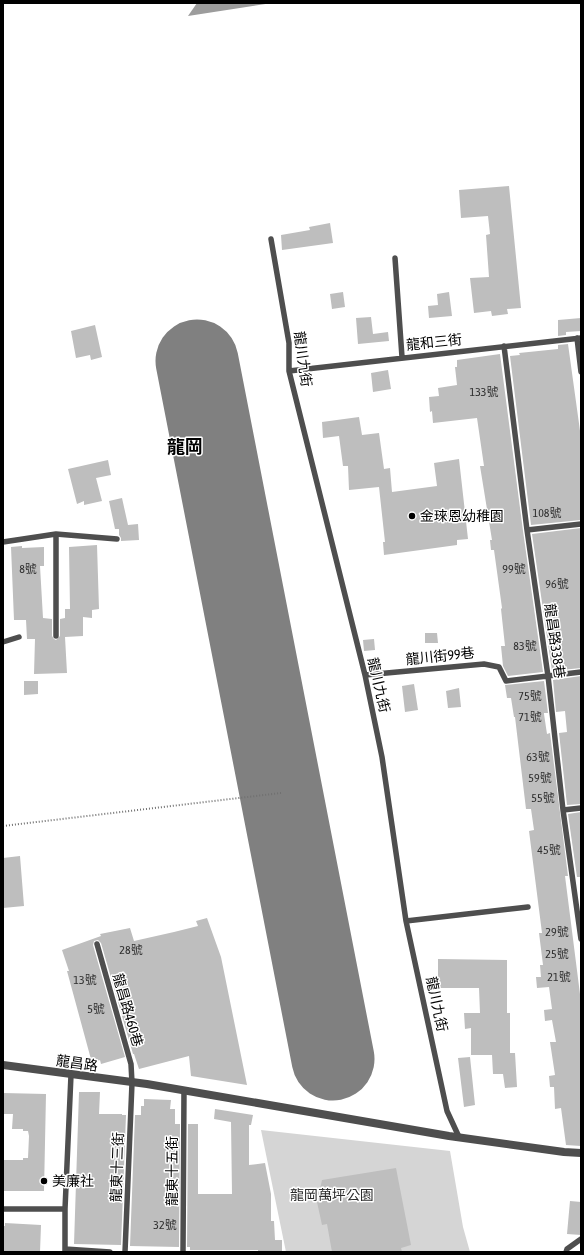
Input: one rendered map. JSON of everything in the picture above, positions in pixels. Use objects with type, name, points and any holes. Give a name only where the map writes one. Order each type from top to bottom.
[{"type":"street","name":"龍昌路","points":[[3,1065],[147,1084],[459,1137],[564,1152],[581,1153]]},
{"type":"lane","name":"龍川九街","points":[[271,239],[289,343],[289,371],[365,675],[382,757],[406,921],[448,1111],[459,1137]]},
{"type":"lane","points":[[395,258],[402,358]]},
{"type":"lane","name":"龍和三街","points":[[289,371],[579,338]]},
{"type":"lane","points":[[579,338],[581,372]]},
{"type":"lane","name":"龍昌路338巷","points":[[504,346],[527,530],[548,676],[563,810],[581,939]]},
{"type":"lane","points":[[527,530],[581,524]]},
{"type":"lane","points":[[56,534],[56,636]]},
{"type":"lane","points":[[3,542],[56,534],[117,539]]},
{"type":"lane","points":[[3,642],[19,637]]},
{"type":"lane","name":"龍川街99巷","points":[[365,675],[484,664],[499,668],[506,681],[581,672]]},
{"type":"lane","points":[[563,810],[581,808]]},
{"type":"lane","points":[[406,921],[528,907]]},
{"type":"lane","name":"龍昌路460巷","points":[[97,944],[131,1064],[132,1083]]},
{"type":"lane","points":[[71,1075],[65,1209],[65,1251],[110,1252]]},
{"type":"lane","name":"龍東十三街","points":[[126,1252],[132,1083]]},
{"type":"lane","name":"龍東十五街","points":[[183,1252],[184,1090]]},
{"type":"lane","points":[[3,1209],[65,1209]]},
{"type":"lane","points":[[566,1252],[567,1249],[581,1239]]},
{"type":"path","points":[[3,826],[281,793]]},
{"type":"green space","name":"龍岡萬坪公園","points":[[261,1130],[450,1151],[463,1227],[470,1252],[286,1252]]},
{"type":"shaded area","points":[[197,3],[272,3],[188,16]]},
{"type":"building","points":[[509,186],[521,308],[507,309],[508,314],[492,316],[491,311],[474,313],[470,278],[489,277],[486,235],[490,234],[488,216],[461,218],[459,190]]},
{"type":"building","points":[[330,223],[333,243],[282,250],[281,235],[310,230],[309,227]]},
{"type":"building","points":[[343,292],[345,307],[332,309],[330,294]]},
{"type":"building","points":[[449,292],[452,316],[429,318],[428,306],[438,305],[437,294]]},
{"type":"building","points":[[371,317],[373,334],[388,332],[389,341],[358,344],[356,318]]},
{"type":"building","points":[[581,318],[581,331],[566,332],[566,335],[558,336],[558,320]]},
{"type":"building","points":[[95,325],[102,357],[91,360],[90,355],[76,358],[71,331]]},
{"type":"building","points":[[568,344],[581,438],[581,520],[531,525],[510,356],[520,355],[519,353],[558,349],[558,345]]},
{"type":"building","points":[[500,354],[543,672],[508,676],[503,666],[501,646],[505,646],[502,608],[494,550],[491,550],[490,540],[492,540],[480,466],[484,466],[477,418],[433,423],[432,411],[430,412],[429,397],[439,396],[438,388],[457,385],[455,367],[457,367],[457,360]]},
{"type":"building","points":[[388,370],[391,389],[373,392],[371,373]]},
{"type":"building","points":[[359,417],[362,435],[379,433],[384,469],[390,468],[392,492],[437,486],[434,463],[459,459],[468,539],[457,540],[457,545],[384,555],[383,542],[385,542],[379,487],[349,490],[348,466],[343,466],[339,436],[323,438],[322,422]]},
{"type":"building","points":[[108,460],[111,475],[96,478],[102,501],[84,505],[84,501],[77,504],[68,469]]},
{"type":"building","points":[[122,498],[128,525],[138,524],[139,540],[121,541],[119,529],[115,529],[109,501]]},
{"type":"building","points":[[581,528],[581,668],[552,671],[532,534]]},
{"type":"building","points":[[97,545],[99,609],[92,610],[92,618],[83,617],[83,636],[65,637],[67,673],[34,674],[35,639],[27,639],[26,620],[14,620],[11,547],[44,547],[44,566],[40,566],[43,618],[52,619],[52,636],[56,640],[60,636],[60,619],[65,618],[65,609],[70,609],[69,547]]},
{"type":"building","points":[[425,633],[437,633],[438,643],[425,643]]},
{"type":"building","points":[[374,639],[375,650],[364,651],[363,640]]},
{"type":"building","points":[[581,676],[581,804],[567,805],[559,733],[567,732],[565,711],[556,712],[553,680]]},
{"type":"building","points":[[24,681],[38,681],[38,694],[24,695]]},
{"type":"building","points":[[544,681],[548,713],[544,714],[547,734],[550,733],[568,876],[565,876],[581,1002],[581,1146],[566,1145],[561,1108],[555,1109],[554,1087],[550,1087],[549,1076],[555,1075],[550,1042],[556,1042],[552,1020],[545,1021],[544,1010],[552,1009],[549,987],[537,988],[536,977],[541,977],[540,965],[543,965],[539,933],[542,933],[529,831],[534,830],[531,809],[526,809],[515,717],[511,698],[507,698],[505,685]]},
{"type":"building","points":[[414,684],[418,710],[405,712],[402,686]]},
{"type":"building","points":[[459,688],[461,707],[448,708],[446,691]]},
{"type":"building","points":[[581,812],[581,877],[577,877],[568,814]]},
{"type":"building","points":[[20,856],[24,906],[3,908],[3,858]]},
{"type":"building","points":[[207,918],[221,957],[247,1085],[191,1076],[189,1056],[139,1069],[133,1054],[101,943],[98,940],[94,941],[93,945],[125,1057],[101,1064],[100,1060],[92,1063],[67,971],[69,971],[62,950],[101,936],[100,934],[130,928],[134,941],[198,926],[196,921]]},
{"type":"building","points":[[438,959],[507,960],[507,1013],[510,1013],[510,1053],[515,1053],[517,1087],[505,1088],[503,1074],[493,1074],[492,1055],[471,1055],[471,1028],[465,1029],[464,1013],[480,1013],[479,988],[438,988]]},
{"type":"building","points":[[470,1057],[475,1105],[464,1107],[458,1058]]},
{"type":"building","points":[[79,1092],[100,1092],[99,1114],[126,1115],[121,1245],[74,1244]]},
{"type":"building","points":[[3,1093],[46,1094],[44,1191],[3,1191],[3,1160],[23,1160],[23,1158],[28,1158],[29,1136],[28,1131],[23,1131],[23,1129],[12,1129],[13,1114],[3,1114]]},
{"type":"building","points":[[144,1099],[171,1100],[170,1109],[175,1109],[175,1124],[180,1124],[179,1247],[130,1246],[135,1115],[141,1115],[141,1106],[144,1106]]},
{"type":"building","points":[[215,1109],[253,1115],[251,1125],[249,1125],[249,1165],[265,1163],[271,1194],[271,1221],[274,1221],[275,1240],[282,1240],[282,1252],[258,1252],[258,1250],[190,1250],[190,1247],[187,1247],[188,1124],[198,1124],[198,1194],[232,1194],[231,1122],[214,1119]]},
{"type":"building","points":[[396,1168],[411,1245],[401,1248],[402,1252],[332,1252],[327,1224],[322,1225],[317,1202],[322,1180]]},
{"type":"building","points":[[570,1201],[581,1202],[581,1235],[567,1234]]},
{"type":"building","points":[[5,1223],[41,1225],[40,1252],[3,1252],[3,1226],[5,1226]]},
{"type":"runway","points":[[197,361],[333,1059]]},
{"type":"place","name":"金琜恩幼稚園","points":[[412,516]]},
{"type":"place","name":"美廉社","points":[[44,1181]]},
{"type":"district","name":"龍岡","points":[[185,447]]}]
